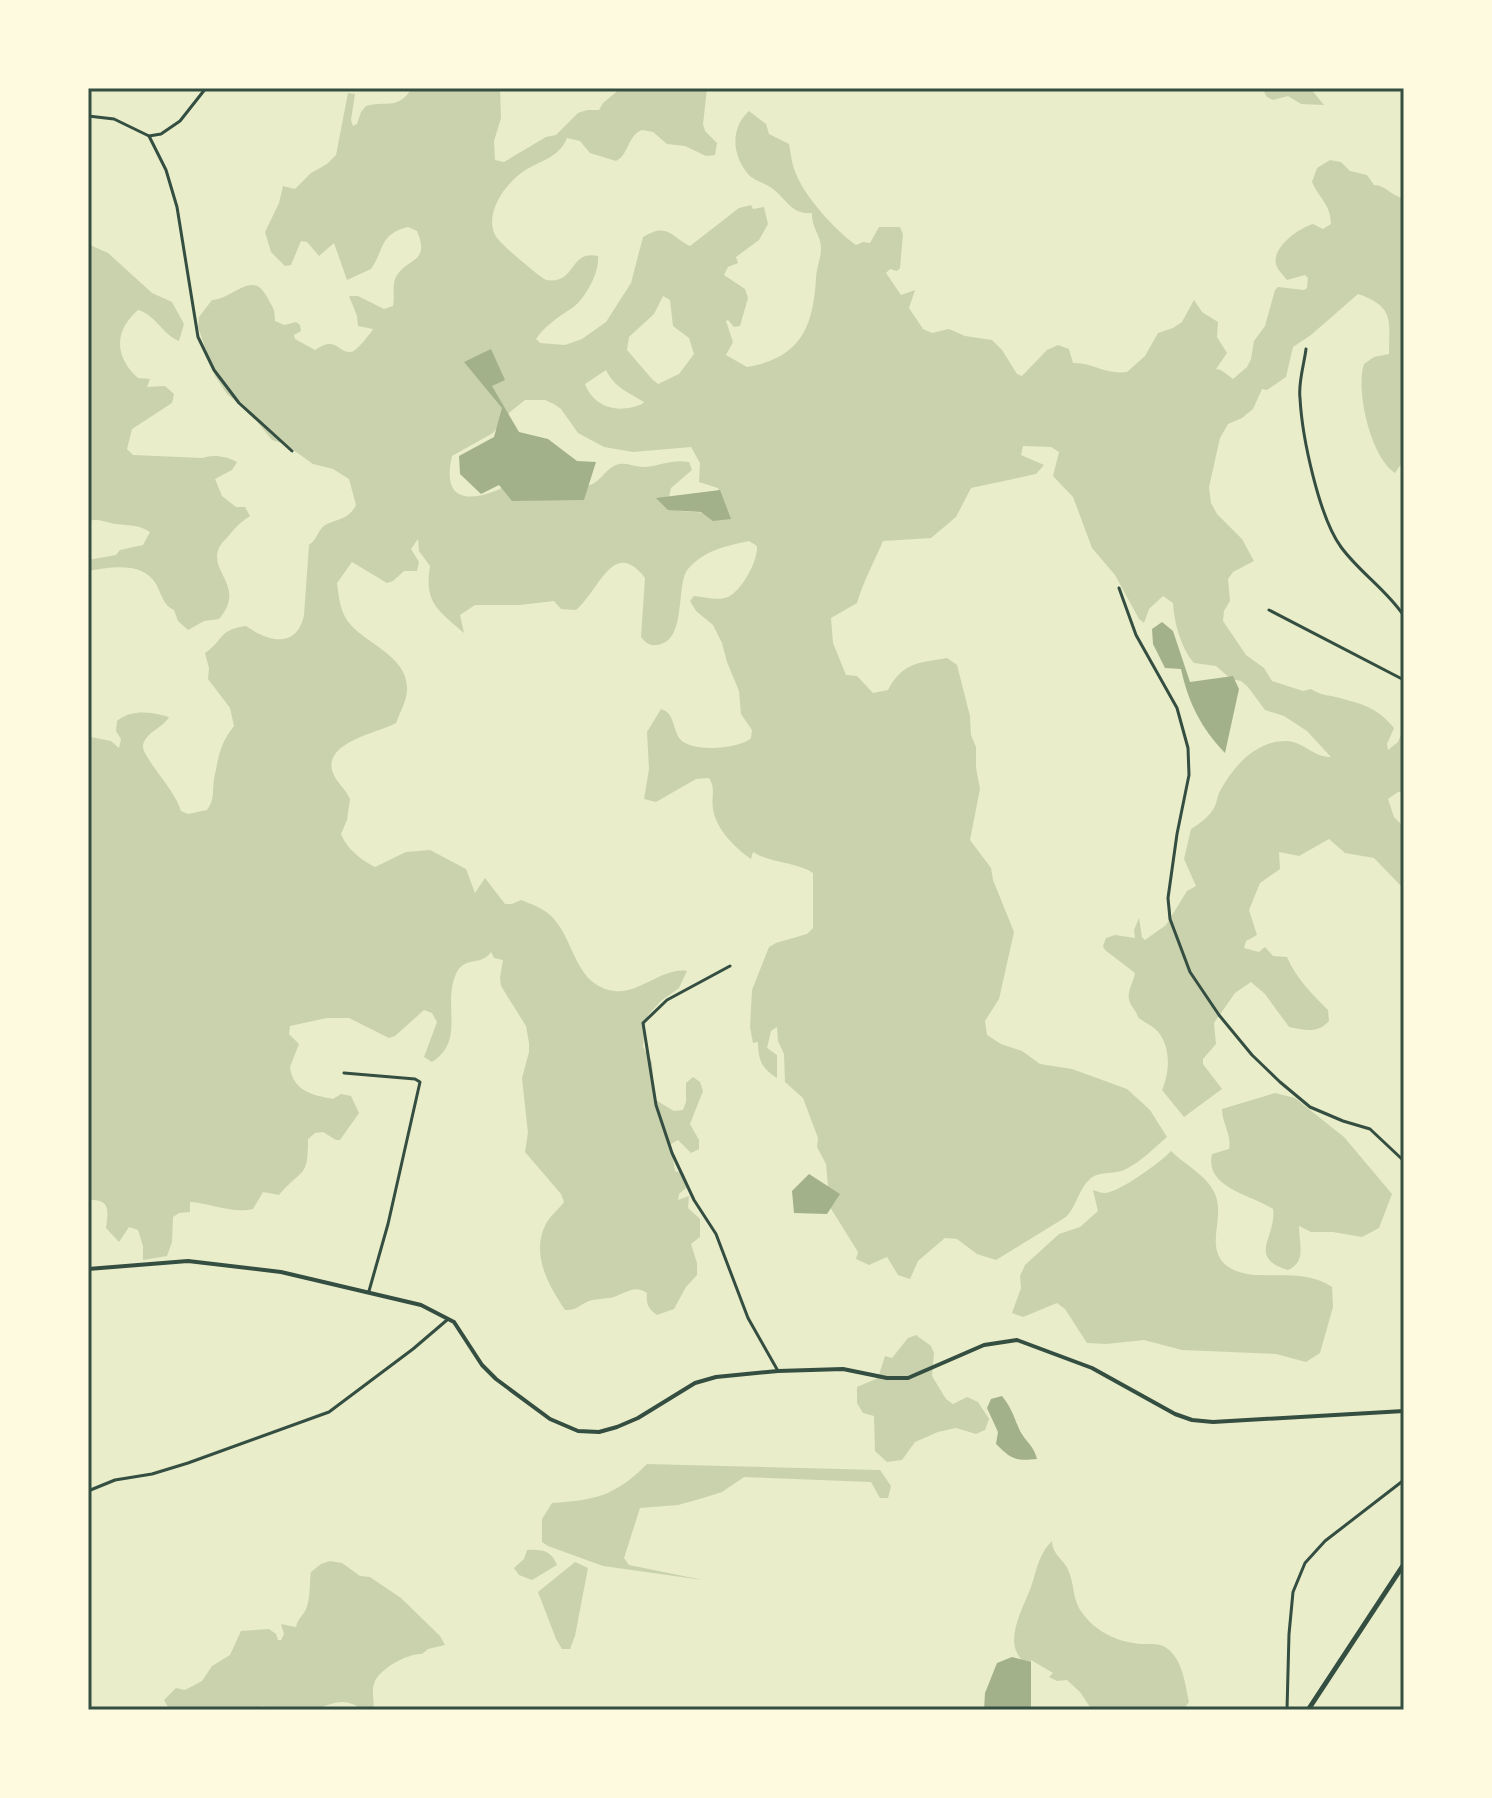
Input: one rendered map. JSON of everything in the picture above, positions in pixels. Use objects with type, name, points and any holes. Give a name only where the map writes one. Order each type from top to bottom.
[{"type":"highway","points":[[1308,1710],[1404,1564]]},
{"type":"street","points":[[149,136],[172,129],[206,88]]},
{"type":"street","points":[[88,116],[114,119],[149,136],[166,170],[177,207],[198,337],[214,370],[239,403],[292,451]]},
{"type":"street","points":[[1306,349],[1299,396],[1308,454],[1330,531],[1348,555],[1390,596],[1404,616]]},
{"type":"street","points":[[1119,588],[1136,635],[1177,708],[1188,748],[1189,775],[1168,898],[1170,919],[1190,972],[1219,1015],[1252,1055],[1280,1082],[1310,1107],[1370,1129],[1404,1161]]},
{"type":"street","points":[[1269,610],[1404,680]]},
{"type":"street","points":[[730,966],[667,1000],[643,1023],[656,1105],[672,1153],[694,1200],[716,1234],[748,1318],[778,1371]]},
{"type":"street","points":[[344,1073],[420,1082],[369,1294]]},
{"type":"street","points":[[88,1269],[188,1261],[281,1272],[421,1305],[449,1318],[459,1328],[482,1365],[496,1379],[550,1419],[578,1431],[599,1432],[638,1418],[703,1380],[778,1371],[843,1369],[887,1378],[908,1378],[921,1375],[984,1345],[1017,1340],[1092,1368],[1175,1414],[1192,1420],[1213,1422],[1404,1411]]},
{"type":"street","points":[[88,1491],[115,1480],[152,1474],[188,1463],[329,1412],[449,1318]]},
{"type":"street","points":[[1287,1710],[1293,1592],[1305,1563],[1325,1541],[1404,1480]]},
{"type":"shaded area","points":[[412,88],[500,88],[501,118],[494,141],[495,160],[504,162],[546,137],[556,135],[578,113],[599,110],[621,88],[707,89],[703,124],[705,131],[717,143],[715,155],[706,156],[685,146],[667,144],[653,132],[642,130],[616,161],[590,153],[580,141],[567,138],[559,150],[524,171],[504,190],[492,217],[492,226],[503,245],[546,280],[563,278],[582,258],[598,256],[594,278],[585,294],[536,339],[540,343],[565,345],[582,339],[606,322],[631,283],[643,237],[664,231],[690,246],[739,208],[751,205],[753,209],[764,207],[768,224],[759,240],[736,257],[738,263],[728,267],[724,275],[745,289],[748,298],[740,326],[734,327],[726,321],[733,342],[726,355],[747,367],[780,356],[800,338],[811,312],[821,248],[812,213],[793,208],[767,185],[750,176],[743,167],[735,142],[739,125],[749,111],[766,124],[769,134],[789,144],[801,185],[823,214],[848,239],[856,245],[870,243],[879,227],[900,227],[903,234],[900,268],[897,271],[890,269],[886,273],[901,295],[915,290],[909,308],[923,329],[932,333],[949,329],[965,336],[992,340],[1017,374],[1022,376],[1047,350],[1058,345],[1069,349],[1073,363],[1112,372],[1127,372],[1145,356],[1158,333],[1182,322],[1194,300],[1202,312],[1218,322],[1217,337],[1227,353],[1216,369],[1233,379],[1251,359],[1254,341],[1265,326],[1275,290],[1278,287],[1307,288],[1308,278],[1305,275],[1287,280],[1276,264],[1276,258],[1282,245],[1301,230],[1313,224],[1323,229],[1331,224],[1327,206],[1312,182],[1317,168],[1330,160],[1341,162],[1350,171],[1367,175],[1374,185],[1404,198],[1404,460],[1395,473],[1386,465],[1367,423],[1362,390],[1364,364],[1374,357],[1389,354],[1389,324],[1378,304],[1358,294],[1293,347],[1286,377],[1267,390],[1262,389],[1253,409],[1228,424],[1220,438],[1209,487],[1211,503],[1217,514],[1242,539],[1254,561],[1233,572],[1228,579],[1230,601],[1223,621],[1246,655],[1264,668],[1272,681],[1303,691],[1311,689],[1375,711],[1394,728],[1387,744],[1388,750],[1398,742],[1404,727],[1404,792],[1398,792],[1388,799],[1394,817],[1404,827],[1404,889],[1374,858],[1345,853],[1329,839],[1299,856],[1279,852],[1280,869],[1260,883],[1249,910],[1257,935],[1246,941],[1244,948],[1259,952],[1265,947],[1273,956],[1287,957],[1310,992],[1328,1010],[1329,1021],[1325,1025],[1305,1030],[1289,1027],[1265,994],[1251,982],[1235,993],[1214,1023],[1216,1044],[1203,1059],[1203,1064],[1222,1089],[1184,1117],[1162,1090],[1167,1075],[1167,1049],[1160,1034],[1138,1017],[1129,999],[1135,973],[1105,950],[1106,938],[1115,935],[1135,938],[1134,930],[1139,918],[1145,940],[1166,925],[1187,891],[1196,886],[1184,859],[1191,829],[1212,811],[1225,782],[1246,757],[1264,745],[1286,741],[1331,757],[1307,731],[1284,716],[1265,710],[1241,681],[1231,679],[1216,666],[1194,663],[1179,634],[1173,603],[1163,596],[1149,609],[1144,623],[1139,619],[1115,575],[1092,548],[1073,497],[1053,476],[1059,452],[1051,447],[1023,446],[1021,455],[1044,465],[1036,474],[971,488],[956,517],[931,538],[883,541],[857,603],[831,618],[833,643],[846,675],[857,676],[873,693],[888,690],[899,674],[912,665],[947,658],[957,665],[976,747],[980,789],[970,840],[991,868],[1014,932],[999,999],[985,1021],[987,1035],[1022,1051],[1040,1064],[1072,1069],[1127,1089],[1150,1110],[1167,1137],[1126,1169],[1098,1174],[1090,1179],[1066,1217],[996,1260],[977,1254],[957,1239],[945,1238],[918,1261],[910,1279],[898,1275],[887,1257],[869,1265],[856,1259],[858,1252],[830,1207],[826,1164],[817,1147],[818,1138],[803,1098],[785,1082],[784,1054],[778,1041],[777,1027],[771,1031],[767,1048],[777,1055],[777,1078],[762,1063],[758,1042],[753,1043],[750,1027],[752,990],[769,947],[807,934],[813,928],[813,873],[753,852],[751,859],[739,849],[722,831],[715,816],[709,778],[696,779],[656,802],[644,799],[649,769],[647,732],[661,709],[671,717],[680,739],[694,746],[727,747],[751,738],[752,730],[741,714],[739,691],[722,643],[713,625],[696,611],[690,601],[694,596],[720,599],[733,593],[752,567],[757,546],[749,541],[716,550],[688,569],[673,635],[666,642],[654,645],[641,637],[645,578],[634,567],[624,563],[608,571],[576,610],[561,609],[554,601],[475,605],[460,615],[464,633],[440,611],[431,597],[430,566],[419,551],[418,539],[411,549],[419,562],[417,571],[404,571],[387,583],[352,562],[337,583],[340,605],[347,619],[357,631],[393,659],[405,676],[407,687],[396,723],[354,740],[336,753],[332,762],[333,773],[350,799],[341,834],[355,854],[375,867],[406,852],[430,850],[466,869],[475,893],[485,878],[505,904],[521,900],[542,909],[561,928],[584,972],[602,987],[624,991],[669,973],[687,971],[679,988],[648,1015],[643,1047],[652,1062],[654,1099],[674,1111],[683,1110],[686,1083],[693,1077],[700,1082],[703,1091],[690,1124],[699,1140],[699,1149],[691,1153],[678,1140],[671,1144],[675,1171],[684,1174],[686,1188],[679,1194],[678,1200],[689,1196],[688,1208],[700,1219],[700,1237],[691,1244],[697,1275],[674,1309],[657,1315],[648,1306],[647,1293],[637,1289],[589,1301],[569,1310],[565,1310],[558,1300],[543,1267],[540,1245],[547,1222],[564,1202],[561,1194],[525,1152],[528,1133],[522,1078],[529,1043],[526,1026],[501,986],[503,960],[494,958],[491,952],[459,968],[452,986],[451,1033],[442,1053],[432,1062],[424,1057],[437,1022],[432,1013],[424,1010],[389,1038],[349,1018],[327,1018],[290,1026],[289,1034],[299,1044],[290,1067],[295,1082],[318,1096],[333,1099],[341,1094],[351,1096],[359,1113],[340,1140],[323,1132],[315,1133],[308,1139],[307,1161],[302,1172],[279,1195],[263,1192],[253,1209],[237,1210],[190,1202],[190,1212],[173,1217],[172,1242],[167,1256],[143,1260],[138,1230],[129,1227],[119,1242],[106,1228],[105,1204],[97,1200],[88,1203],[88,733],[91,737],[111,741],[119,748],[121,739],[116,731],[117,721],[123,717],[142,713],[169,717],[147,737],[144,750],[181,811],[188,814],[207,810],[210,806],[220,751],[234,726],[230,708],[208,679],[205,653],[226,633],[246,626],[272,639],[288,638],[295,633],[304,615],[309,545],[324,526],[344,518],[356,505],[349,479],[333,469],[313,464],[285,444],[272,440],[249,412],[227,394],[215,376],[198,327],[199,317],[212,300],[255,285],[271,304],[275,321],[284,325],[296,322],[300,325],[301,331],[294,335],[295,339],[315,350],[332,344],[351,352],[359,346],[373,329],[358,326],[349,296],[358,296],[384,309],[393,306],[395,279],[421,250],[417,231],[408,227],[392,234],[371,269],[347,280],[334,243],[319,256],[307,242],[301,241],[291,265],[285,266],[271,252],[265,232],[279,203],[283,186],[295,189],[336,155],[348,93],[355,94],[353,126],[366,106],[396,102]],"holes":[[[663,296],[670,300],[673,326],[689,338],[694,354],[679,374],[658,384],[627,350],[629,337],[654,314]],[[606,370],[618,385],[644,402],[633,407],[608,407],[594,399],[585,384]],[[525,400],[545,400],[561,409],[578,433],[604,447],[633,452],[691,447],[700,463],[699,482],[718,488],[724,504],[710,513],[680,511],[669,497],[671,488],[692,470],[689,462],[683,461],[646,467],[620,464],[586,486],[521,483],[483,495],[464,496],[457,493],[450,480],[452,456],[493,433],[510,412]]]},
{"type":"shaded area","points":[[1262,88],[1310,88],[1324,105],[1301,104],[1288,96],[1273,100]]},
{"type":"shaded area","points":[[90,245],[108,253],[152,293],[172,302],[184,324],[179,341],[150,316],[138,310],[124,327],[121,353],[130,370],[138,378],[150,379],[147,387],[165,386],[174,394],[172,403],[132,429],[127,449],[133,455],[215,456],[237,462],[232,470],[215,479],[222,496],[236,507],[245,507],[250,516],[235,528],[219,548],[218,565],[228,588],[227,607],[219,619],[204,621],[188,630],[178,621],[156,584],[143,572],[125,567],[88,571],[88,560],[116,555],[120,550],[143,545],[150,532],[133,526],[88,521]]},
{"type":"shaded area","points":[[491,349],[505,380],[492,386],[519,432],[548,439],[577,461],[596,462],[584,500],[512,501],[499,485],[481,494],[460,474],[459,456],[494,437],[502,408],[464,362]]},
{"type":"shaded area","points":[[720,490],[731,519],[713,521],[701,512],[668,510],[656,498]]},
{"type":"shaded area","points":[[1162,622],[1173,631],[1190,682],[1233,676],[1239,689],[1225,753],[1197,714],[1181,669],[1165,668],[1153,644],[1152,629]]},
{"type":"shaded area","points":[[1275,1093],[1295,1098],[1344,1137],[1392,1194],[1379,1228],[1362,1237],[1311,1232],[1299,1226],[1300,1257],[1288,1270],[1275,1265],[1266,1252],[1273,1209],[1223,1183],[1212,1166],[1212,1154],[1229,1149],[1222,1109]]},
{"type":"shaded area","points":[[1171,1151],[1201,1176],[1215,1194],[1218,1204],[1217,1252],[1230,1268],[1252,1275],[1306,1277],[1332,1287],[1333,1307],[1320,1353],[1306,1362],[1276,1354],[1182,1350],[1144,1340],[1087,1343],[1065,1309],[1057,1303],[1023,1317],[1012,1313],[1025,1265],[1059,1234],[1080,1227],[1098,1211],[1093,1190],[1105,1193],[1120,1188]]},
{"type":"shaded area","points":[[809,1174],[840,1194],[827,1214],[794,1213],[792,1191]]},
{"type":"shaded area","points":[[916,1335],[931,1346],[934,1353],[932,1376],[946,1399],[953,1404],[967,1397],[978,1402],[989,1419],[985,1430],[976,1434],[956,1428],[938,1432],[915,1442],[902,1460],[887,1462],[875,1451],[874,1416],[863,1413],[857,1403],[857,1387],[878,1378],[885,1356],[892,1358],[908,1338]]},
{"type":"shaded area","points":[[1002,1396],[1037,1459],[1015,1458],[996,1444],[998,1432],[987,1408],[991,1399]]},
{"type":"shaded area","points":[[647,1464],[880,1470],[891,1486],[888,1498],[880,1498],[871,1482],[744,1477],[722,1492],[703,1498],[678,1505],[640,1508],[624,1558],[629,1565],[703,1580],[603,1566],[542,1542],[542,1519],[552,1503],[593,1498],[614,1490]]},
{"type":"shaded area","points":[[1052,1541],[1069,1572],[1079,1608],[1091,1623],[1123,1641],[1163,1646],[1176,1658],[1189,1702],[1183,1710],[1092,1710],[1067,1680],[1057,1681],[1049,1677],[1053,1673],[1031,1660],[1031,1666],[1021,1659],[1014,1640],[1018,1618],[1041,1557]]},
{"type":"shaded area","points":[[527,1550],[545,1552],[552,1556],[557,1565],[532,1580],[519,1575],[514,1568],[524,1559]]},
{"type":"shaded area","points":[[330,1561],[342,1563],[360,1576],[370,1577],[401,1598],[440,1636],[445,1645],[402,1659],[381,1673],[373,1687],[373,1710],[351,1710],[357,1706],[340,1702],[302,1712],[262,1706],[260,1710],[169,1709],[164,1700],[176,1688],[185,1690],[202,1681],[212,1666],[230,1655],[241,1631],[269,1629],[281,1640],[284,1634],[281,1624],[296,1627],[308,1604],[311,1572]]},
{"type":"shaded area","points":[[575,1562],[588,1568],[575,1636],[570,1649],[562,1649],[538,1592]]},
{"type":"shaded area","points":[[1012,1657],[1031,1662],[1031,1709],[984,1710],[985,1693],[997,1663]]}]
